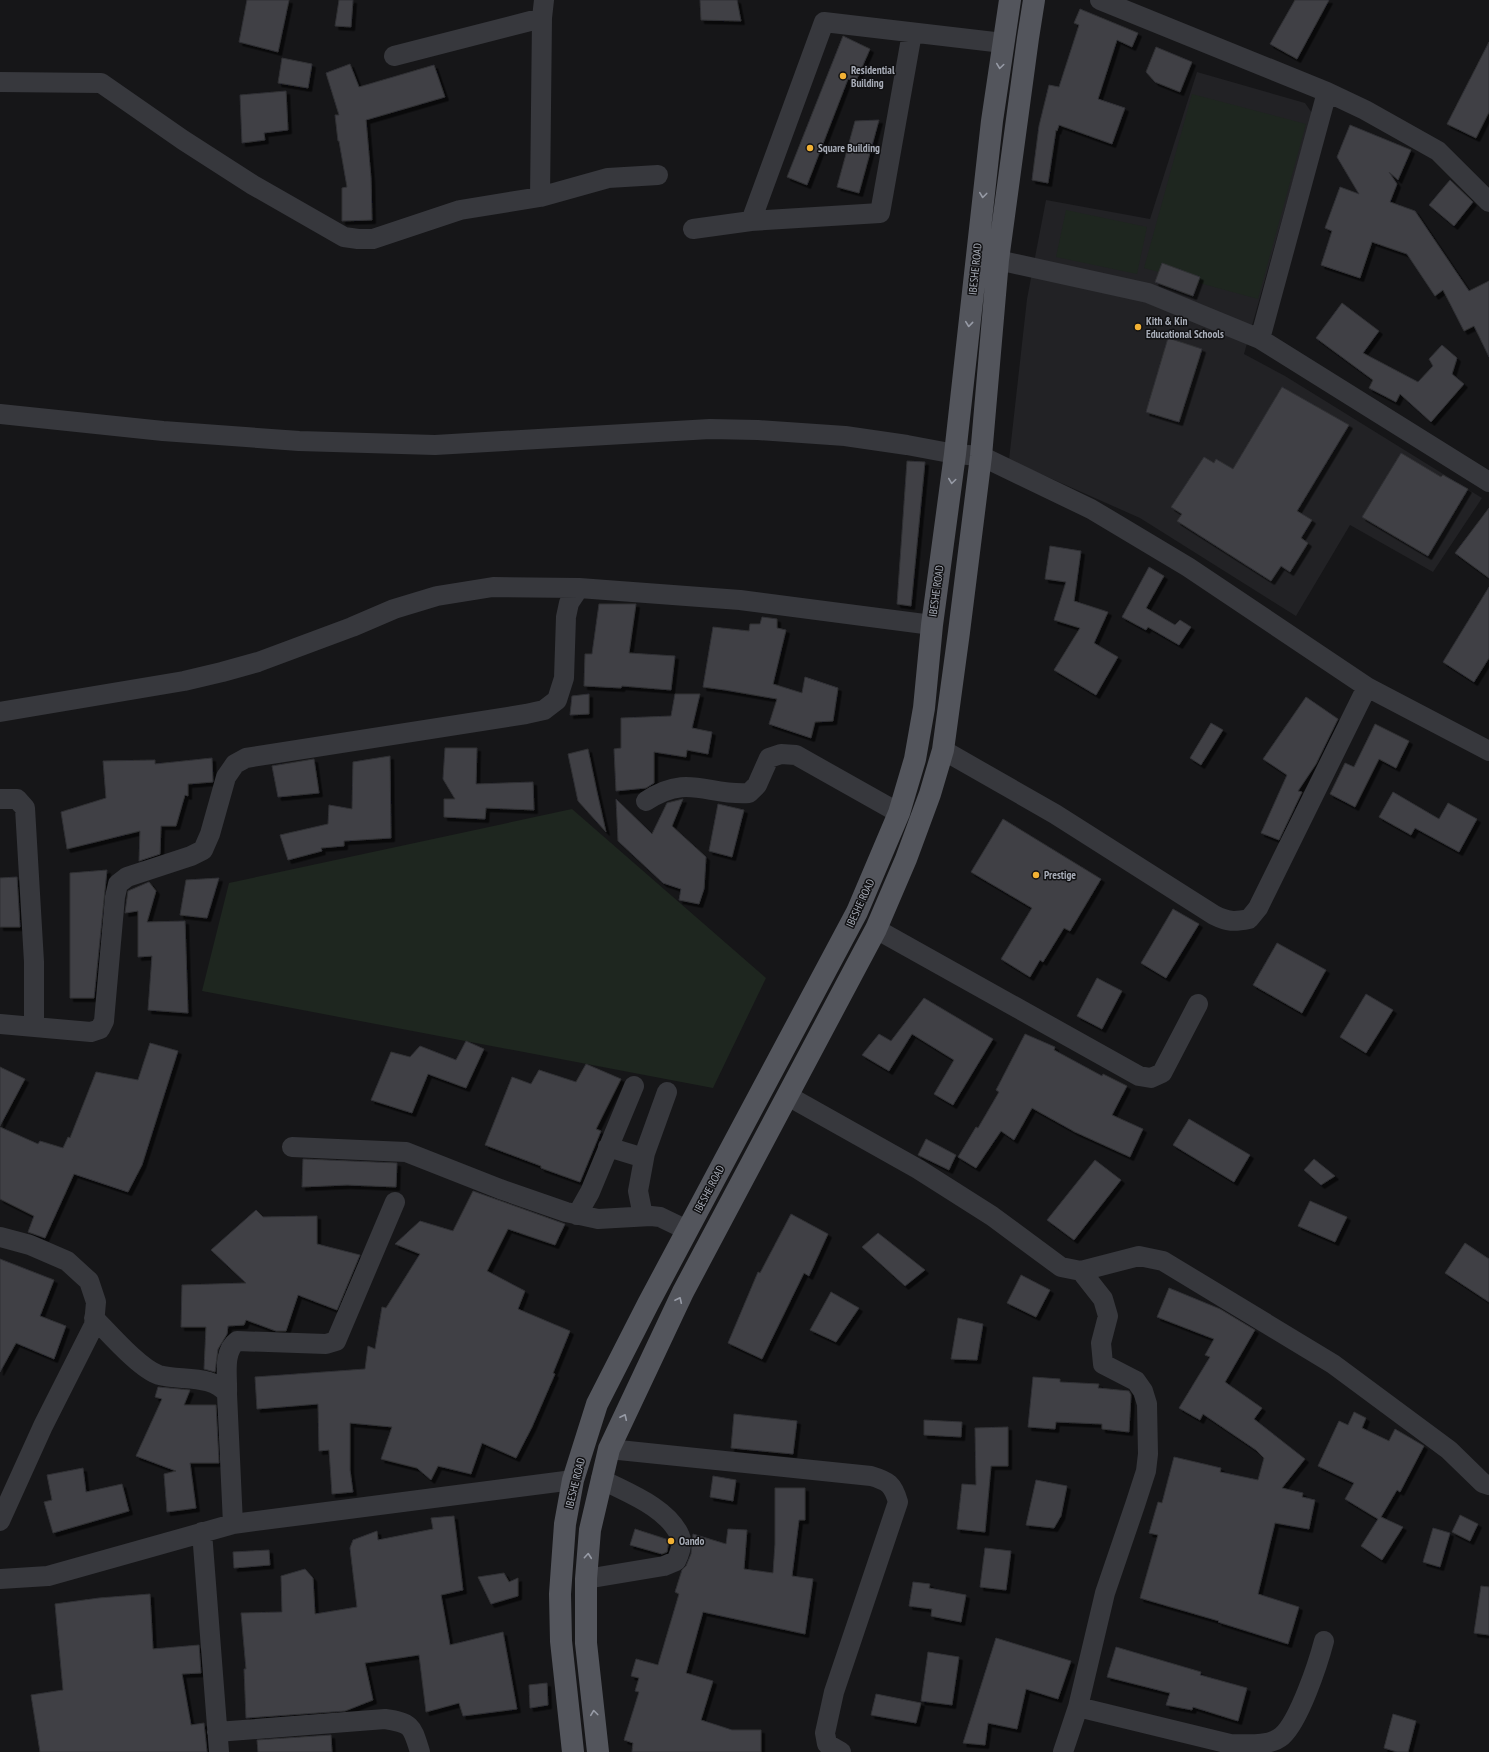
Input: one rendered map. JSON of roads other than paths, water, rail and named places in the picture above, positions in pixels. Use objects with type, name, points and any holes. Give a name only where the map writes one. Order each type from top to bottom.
[{"type":"main road","name":"IBESHE ROAD","points":[[573,1752],[561,1641],[560,1594],[565,1524],[573,1480],[597,1404],[687,1230],[857,912],[899,813],[915,760],[924,708],[932,625],[955,454],[977,245],[1010,0]]},
{"type":"main road","name":"IBESHE ROAD","points":[[598,1752],[586,1643],[586,1579],[590,1530],[609,1449],[683,1292],[876,929],[922,816],[943,750],[981,456],[998,260],[1034,0]]},
{"type":"street","points":[[1100,0],[1327,92],[1438,151],[1489,202]]},
{"type":"street","points":[[394,56],[543,9],[540,197]]},
{"type":"street","points":[[751,220],[824,22],[1003,43]]},
{"type":"street","points":[[694,229],[751,220],[880,213],[912,33]]},
{"type":"street","points":[[0,82],[101,83],[183,140],[253,185],[344,237],[358,239],[373,238],[460,210],[540,197],[608,178],[658,175]]},
{"type":"street","points":[[1260,339],[1327,92]]},
{"type":"street","points":[[998,260],[1148,293],[1260,339],[1489,482]]},
{"type":"street","points":[[0,414],[163,431],[299,441],[435,445],[710,429],[758,430],[845,436],[907,444],[955,454],[981,456],[1091,509],[1182,563],[1367,687],[1489,751]]},
{"type":"street","points":[[0,712],[184,681],[222,672],[258,662],[352,627],[394,609],[437,596],[493,587],[579,588],[740,600],[932,625]]},
{"type":"street","points":[[0,1024],[91,1032],[100,1029],[104,1021],[115,897],[118,884],[127,877],[191,856],[203,850],[210,834],[226,777],[235,764],[246,758],[544,710],[558,700],[564,678],[566,617],[569,603],[579,588]]},
{"type":"street","points":[[943,750],[1055,814],[1214,915],[1227,922],[1238,921],[1249,919],[1258,908],[1367,687]]},
{"type":"street","points":[[646,801],[660,792],[682,787],[700,787],[737,794],[749,793],[757,785],[769,758],[781,754],[796,755],[899,813]]},
{"type":"street","points":[[0,799],[17,799],[25,808],[34,962],[34,1027]]},
{"type":"street","points":[[876,929],[1139,1076],[1151,1078],[1162,1073],[1198,1004]]},
{"type":"street","points":[[577,1215],[590,1192],[634,1086]]},
{"type":"street","points":[[643,1216],[638,1191],[644,1158],[668,1092]]},
{"type":"street","points":[[788,1096],[918,1169],[992,1216],[1061,1267],[1081,1271],[1139,1256],[1163,1261],[1333,1364],[1449,1450],[1483,1483],[1489,1484]]},
{"type":"street","points":[[292,1147],[406,1152],[500,1189],[577,1215],[598,1219],[643,1216],[660,1217],[687,1230]]},
{"type":"street","points":[[608,1147],[644,1158]]},
{"type":"street","points":[[233,1524],[228,1394],[228,1353],[231,1345],[238,1340],[326,1344],[336,1341],[395,1202]]},
{"type":"street","points":[[0,1237],[30,1245],[67,1261],[89,1281],[96,1302],[94,1324],[42,1426],[0,1522]]},
{"type":"street","points":[[1063,1752],[1078,1707],[1104,1593],[1146,1471],[1148,1448],[1147,1404],[1143,1391],[1136,1381],[1103,1364],[1101,1343],[1108,1316],[1103,1299],[1081,1271]]},
{"type":"street","points":[[94,1318],[140,1363],[158,1374],[209,1382],[223,1388],[228,1394]]},
{"type":"street","points":[[609,1449],[871,1476],[883,1480],[894,1488],[898,1502],[834,1692],[825,1733],[827,1744],[841,1752]]},
{"type":"street","points":[[0,1579],[48,1576],[233,1524],[573,1480]]},
{"type":"street","points":[[586,1579],[664,1566],[676,1561],[682,1548],[680,1535],[667,1519],[645,1502],[601,1480]]},
{"type":"street","points":[[202,1532],[219,1752]]},
{"type":"street","points":[[1078,1707],[1235,1748],[1274,1740],[1281,1737],[1297,1712],[1318,1661],[1324,1641]]},
{"type":"street","points":[[217,1732],[386,1719],[404,1722],[413,1730],[420,1752]]},
{"type":"place","name":"Residential Building","points":[[843,76]]},
{"type":"place","name":"Square Building","points":[[810,148]]},
{"type":"place","name":"Kith & Kin Educational Schools","points":[[1138,327]]},
{"type":"place","name":"Prestige","points":[[1036,875]]},
{"type":"place","name":"Oando","points":[[671,1541]]}]
